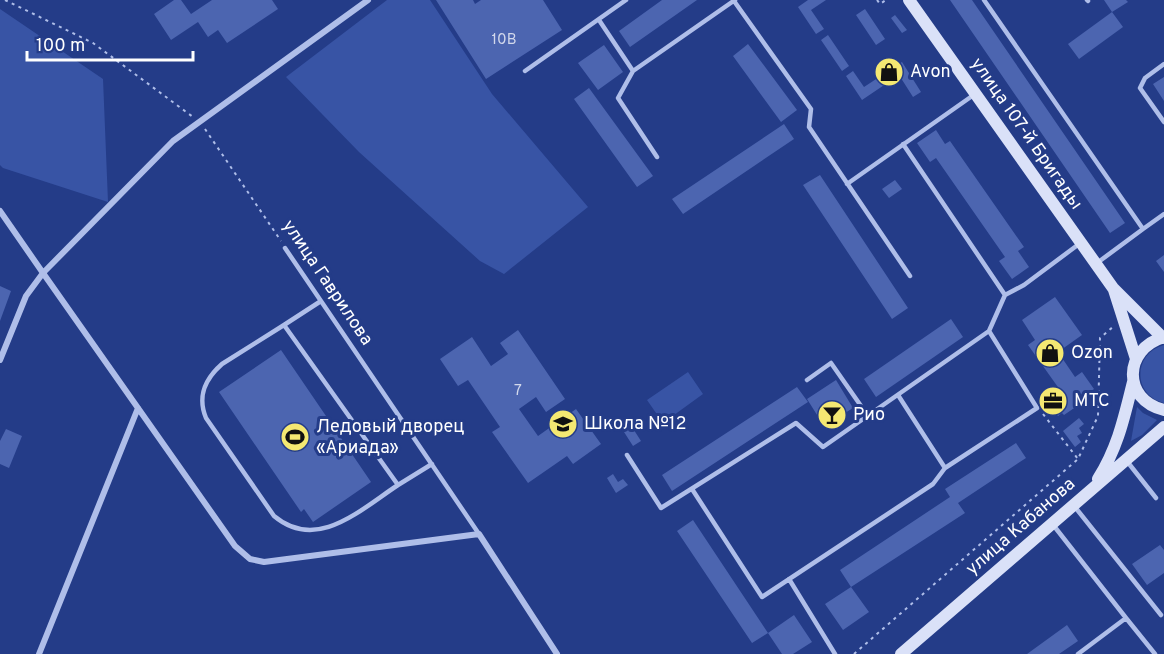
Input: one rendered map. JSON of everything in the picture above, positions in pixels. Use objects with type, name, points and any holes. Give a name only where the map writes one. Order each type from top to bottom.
[{"type":"main road","name":"улица 107-й Бригады","points":[[909,0],[1113,288]]},
{"type":"main road","points":[[1091,490],[1109,462],[1119,439],[1133,382],[1136,359],[1142,349],[1151,342],[1163,338],[1113,288]]},
{"type":"main road","points":[[1113,288],[1136,359]]},
{"type":"main road","points":[[1133,382],[1145,402],[1164,410]]},
{"type":"main road","name":"улица Кабанова","points":[[900,654],[1164,427]]},
{"type":"street","points":[[0,360],[26,296],[43,273],[173,141],[368,0]]},
{"type":"street","points":[[0,211],[235,546],[250,559],[264,562],[479,534]]},
{"type":"street","points":[[39,654],[138,408]]},
{"type":"street","name":"улица Гаврилова","points":[[479,534],[557,654]]},
{"type":"lane","points":[[525,71],[626,0]]},
{"type":"lane","points":[[984,0],[1143,229]]},
{"type":"lane","points":[[657,157],[618,98],[633,71],[734,1],[810,109],[809,127],[910,276]]},
{"type":"lane","points":[[598,20],[633,71]]},
{"type":"lane","points":[[1164,64],[1144,78],[1140,88],[1164,122]]},
{"type":"lane","points":[[847,184],[976,94]]},
{"type":"lane","points":[[903,144],[1005,294]]},
{"type":"lane","points":[[1096,263],[1164,214]]},
{"type":"lane","points":[[627,455],[661,508],[796,423],[823,447],[989,331],[1005,294],[1024,285],[1081,242]]},
{"type":"lane","name":"улица Гаврилова","points":[[285,248],[479,534]]},
{"type":"lane","points":[[321,301],[213,372],[204,388],[201,406],[206,418],[274,516],[285,525],[299,530],[319,530],[337,525],[432,464]]},
{"type":"lane","points":[[284,325],[398,485]]},
{"type":"lane","points":[[692,489],[762,597],[933,484],[945,468],[1037,408],[989,331]]},
{"type":"lane","points":[[807,380],[831,363],[868,416]]},
{"type":"lane","points":[[898,395],[945,468]]},
{"type":"lane","points":[[1126,460],[1156,498]]},
{"type":"lane","points":[[1073,505],[1161,615]]},
{"type":"lane","points":[[1052,524],[1155,654]]},
{"type":"lane","points":[[789,579],[835,654]]},
{"type":"lane","points":[[1078,654],[1126,618]]},
{"type":"path","name":"улица Гаврилова","points":[[5,0],[93,43],[200,121],[285,248]]},
{"type":"path","points":[[877,0],[880,4],[886,0]]},
{"type":"path","points":[[854,654],[1078,459],[1098,416],[1100,339],[1114,325]]},
{"type":"path","points":[[1037,408],[1078,459]]},
{"type":"shaded area","points":[[387,0],[430,0],[492,94],[588,207],[504,274],[480,261],[359,152],[286,77]]},
{"type":"shaded area","points":[[0,9],[103,79],[108,202],[3,168],[0,165]]},
{"type":"shaded area","points":[[1164,345],[1164,403],[1154,399],[1146,392],[1140,374],[1146,356],[1154,349]]},
{"type":"shaded area","points":[[688,372],[703,394],[663,423],[647,400]]},
{"type":"shaded area","points":[[1137,407],[1157,420],[1142,435],[1131,441]]},
{"type":"building","points":[[174,0],[181,0],[191,14],[212,0],[272,0],[278,9],[227,43],[218,30],[208,37],[198,22],[171,40],[154,14]]},
{"type":"building","points":[[436,0],[473,0],[475,4],[481,0],[543,0],[562,30],[486,79]]},
{"type":"building","points":[[662,0],[697,0],[630,47],[619,31]]},
{"type":"building","points":[[808,0],[826,0],[811,10],[824,29],[816,34],[798,7]]},
{"type":"building","points":[[950,0],[972,0],[1125,223],[1110,233]]},
{"type":"building","points":[[1104,0],[1126,0],[1128,2],[1112,12]]},
{"type":"building","points":[[865,9],[885,39],[876,45],[856,15]]},
{"type":"building","points":[[1112,12],[1123,27],[1079,59],[1068,44]]},
{"type":"building","points":[[895,15],[907,30],[902,33],[891,18]]},
{"type":"building","points":[[828,35],[849,66],[842,71],[821,40]]},
{"type":"building","points":[[748,44],[797,110],[781,122],[733,56]]},
{"type":"building","points":[[604,45],[623,72],[598,90],[578,63]]},
{"type":"building","points":[[902,62],[921,92],[913,97],[899,75],[862,100],[846,76],[853,71],[864,87]]},
{"type":"building","points":[[1164,77],[1164,101],[1153,84]]},
{"type":"building","points":[[589,88],[653,176],[637,187],[574,99]]},
{"type":"building","points":[[784,124],[794,139],[683,214],[672,199]]},
{"type":"building","points":[[936,130],[945,144],[950,141],[1024,247],[1018,251],[1029,267],[1012,279],[999,261],[1005,257],[936,158],[930,162],[917,143]]},
{"type":"building","points":[[820,175],[908,308],[892,319],[803,185]]},
{"type":"building","points":[[895,180],[902,189],[889,198],[882,189]]},
{"type":"building","points":[[1164,255],[1164,272],[1156,261]]},
{"type":"building","points":[[0,286],[11,291],[0,321]]},
{"type":"building","points":[[1055,297],[1082,335],[1058,352],[1075,377],[1082,372],[1094,389],[1084,397],[1086,400],[1064,415],[1062,413],[1058,416],[1046,399],[1060,390],[1028,345],[1035,340],[1022,320]]},
{"type":"building","points":[[951,319],[963,337],[876,397],[864,379]]},
{"type":"building","points":[[518,330],[565,399],[546,412],[536,397],[519,409],[538,436],[576,409],[601,444],[573,464],[567,456],[528,483],[492,432],[500,427],[468,380],[458,386],[440,359],[472,337],[491,366],[508,354],[500,343]]},
{"type":"building","name":"Ледовый дворец «Ариада»","points":[[281,350],[371,482],[313,522],[304,509],[301,512],[219,392]]},
{"type":"building","points":[[836,380],[853,408],[824,426],[807,399]]},
{"type":"building","points":[[797,387],[808,402],[672,491],[662,475]]},
{"type":"building","points":[[1079,418],[1084,424],[1079,428],[1082,433],[1077,436],[1081,442],[1075,447],[1063,431]]},
{"type":"building","points":[[632,427],[641,441],[633,446],[624,432]]},
{"type":"building","points":[[6,429],[22,436],[9,468],[0,464],[0,441]]},
{"type":"building","points":[[1016,443],[1026,458],[958,503],[965,513],[851,587],[840,570],[950,497],[945,489]]},
{"type":"building","points":[[613,474],[618,482],[623,479],[628,485],[616,493],[607,478]]},
{"type":"building","points":[[693,520],[768,633],[752,643],[677,531]]},
{"type":"building","points":[[1160,545],[1164,550],[1164,573],[1147,585],[1132,564]]},
{"type":"building","points":[[851,587],[869,612],[843,630],[825,604]]},
{"type":"building","points":[[794,615],[812,642],[793,654],[782,654],[768,633]]},
{"type":"building","points":[[1067,625],[1078,641],[1059,654],[1027,654]]},
{"type":"place","name":"Avon","points":[[889,72]]},
{"type":"place","name":"Ozon","points":[[1050,353]]},
{"type":"place","name":"МТС","points":[[1053,401]]},
{"type":"place","name":"Рио","points":[[832,415]]},
{"type":"place","name":"Школа №12","points":[[563,424]]},
{"type":"place","name":"Ледовый дворец «Ариада»","points":[[295,437]]}]
